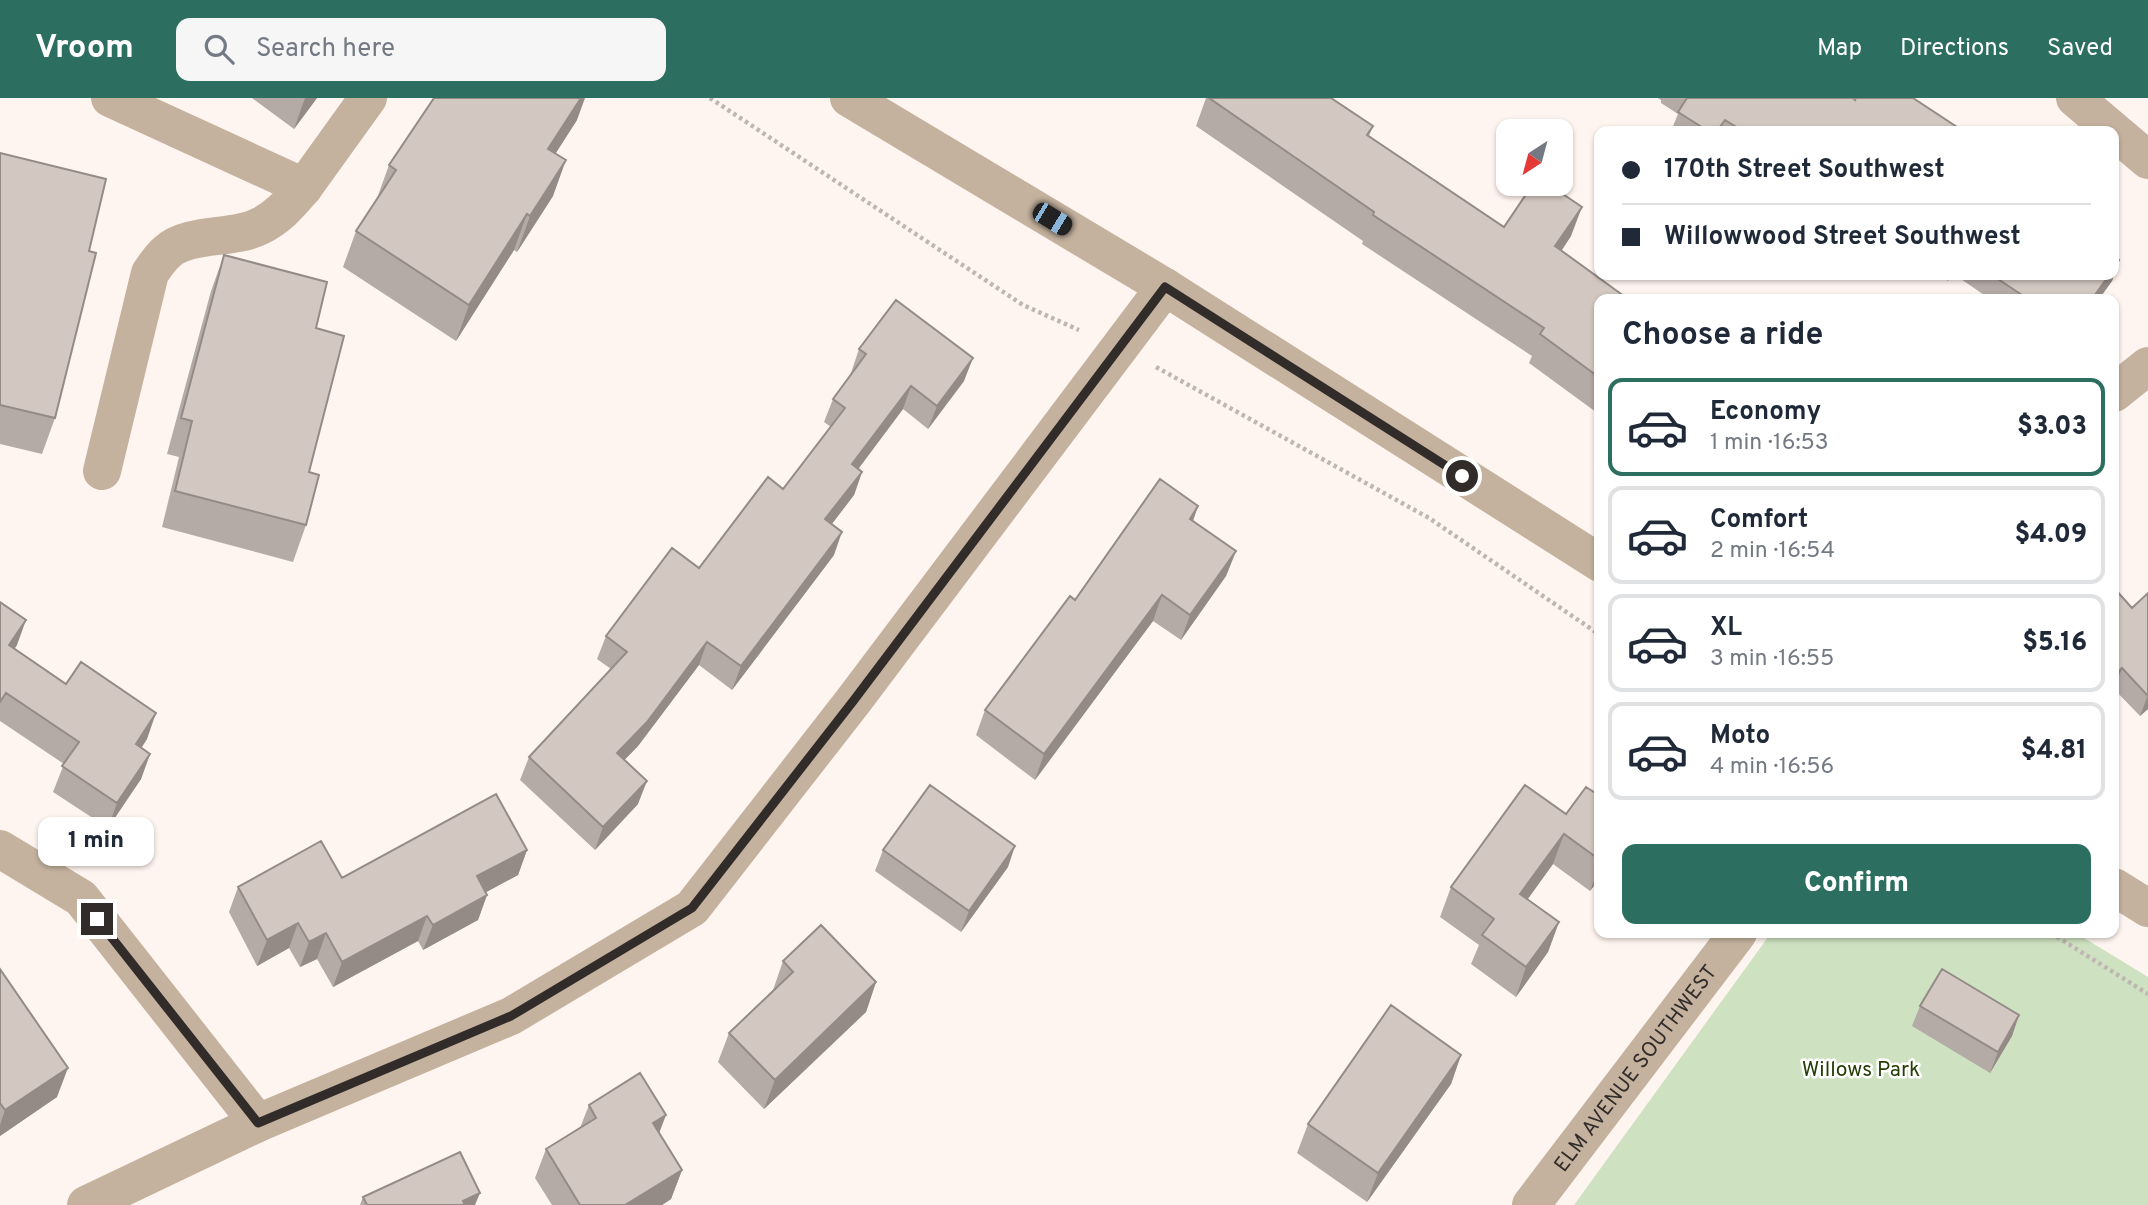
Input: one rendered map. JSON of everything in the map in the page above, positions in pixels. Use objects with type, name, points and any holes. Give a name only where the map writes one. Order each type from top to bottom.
[{"type":"street","points":[[110,98],[304,187]]},
{"type":"street","points":[[103,471],[149,273],[168,250],[192,240],[216,238],[258,228],[284,211],[368,98]]},
{"type":"street","points":[[849,98],[1165,287],[1594,559]]},
{"type":"street","points":[[2075,98],[2108,126]]},
{"type":"street","points":[[2119,135],[2148,160]]},
{"type":"street","points":[[86,1205],[258,1123],[511,1016],[692,908],[854,700],[1165,287]]},
{"type":"street","points":[[2119,389],[2148,366]]},
{"type":"street","points":[[0,849],[81,898],[258,1123]]},
{"type":"street","points":[[2119,890],[2148,908]]},
{"type":"street","name":"ELM AVENUE SOUTHWEST","points":[[1531,1205],[1734,938]]},
{"type":"path","points":[[2059,938],[2148,994]]},
{"type":"green space","name":"Willows Park","points":[[1767,938],[2084,938],[2148,977],[2148,1205],[1574,1205]]},
{"type":"building","points":[[434,98],[581,98],[548,149],[566,160],[530,216],[527,214],[469,305],[356,231],[396,170],[389,165]]},
{"type":"building","points":[[1209,98],[1331,98],[1373,126],[1367,135],[1504,227],[1525,196],[1566,196],[1582,207],[1555,246],[1594,274],[1594,280],[1602,280],[1621,294],[1594,294],[1594,374],[1540,334],[1544,328],[1373,215],[1374,212]]},
{"type":"building","points":[[1687,98],[1913,98],[1955,126],[1735,126],[1725,120],[1721,126],[1700,126],[1678,112]]},
{"type":"building","points":[[0,153],[106,179],[89,251],[96,253],[55,418],[0,405]]},
{"type":"building","points":[[224,255],[327,282],[316,328],[344,336],[309,472],[319,475],[306,525],[175,491],[192,421],[181,418]]},
{"type":"building","points":[[2000,280],[2105,280],[2096,294],[2020,294]]},
{"type":"building","points":[[896,300],[973,358],[937,406],[911,386],[852,464],[862,472],[825,519],[842,532],[741,666],[707,642],[647,722],[617,753],[647,781],[603,827],[529,757],[627,652],[606,636],[672,548],[699,568],[768,477],[783,489],[845,408],[833,399],[866,354],[859,349]]},
{"type":"building","points":[[1160,479],[1198,506],[1190,519],[1236,551],[1190,615],[1162,595],[1044,754],[985,710],[1070,596],[1075,600]]},
{"type":"building","points":[[2148,593],[2148,696],[2122,668],[2119,671],[2119,594],[2132,608]]},
{"type":"building","points":[[0,602],[26,620],[9,645],[66,684],[81,662],[156,713],[136,744],[150,754],[117,803],[62,766],[79,742],[6,693],[0,702]]},
{"type":"building","points":[[930,785],[1015,846],[969,911],[883,850]]},
{"type":"building","points":[[1525,785],[1566,814],[1586,787],[1594,792],[1594,856],[1564,834],[1520,894],[1559,922],[1526,967],[1482,935],[1494,919],[1451,887]]},
{"type":"building","points":[[496,794],[527,850],[477,876],[487,895],[433,925],[427,916],[342,962],[326,933],[309,942],[298,923],[267,940],[238,887],[321,841],[342,878]]},
{"type":"building","points":[[821,925],[876,982],[775,1080],[729,1033],[793,972],[783,961]]},
{"type":"building","points":[[0,969],[68,1068],[5,1110],[0,1103]]},
{"type":"building","points":[[1942,969],[2019,1015],[1998,1052],[1920,1006]]},
{"type":"building","points":[[1391,1005],[1461,1055],[1378,1173],[1308,1124]]},
{"type":"building","points":[[640,1073],[666,1115],[653,1123],[682,1170],[625,1205],[580,1205],[546,1149],[596,1118],[589,1105]]},
{"type":"building","points":[[460,1152],[480,1193],[463,1201],[465,1205],[367,1205],[363,1197]]},
{"type":"route","points":[[97,919],[258,1123],[511,1016],[692,908],[854,700],[1165,287],[1462,476]]}]
